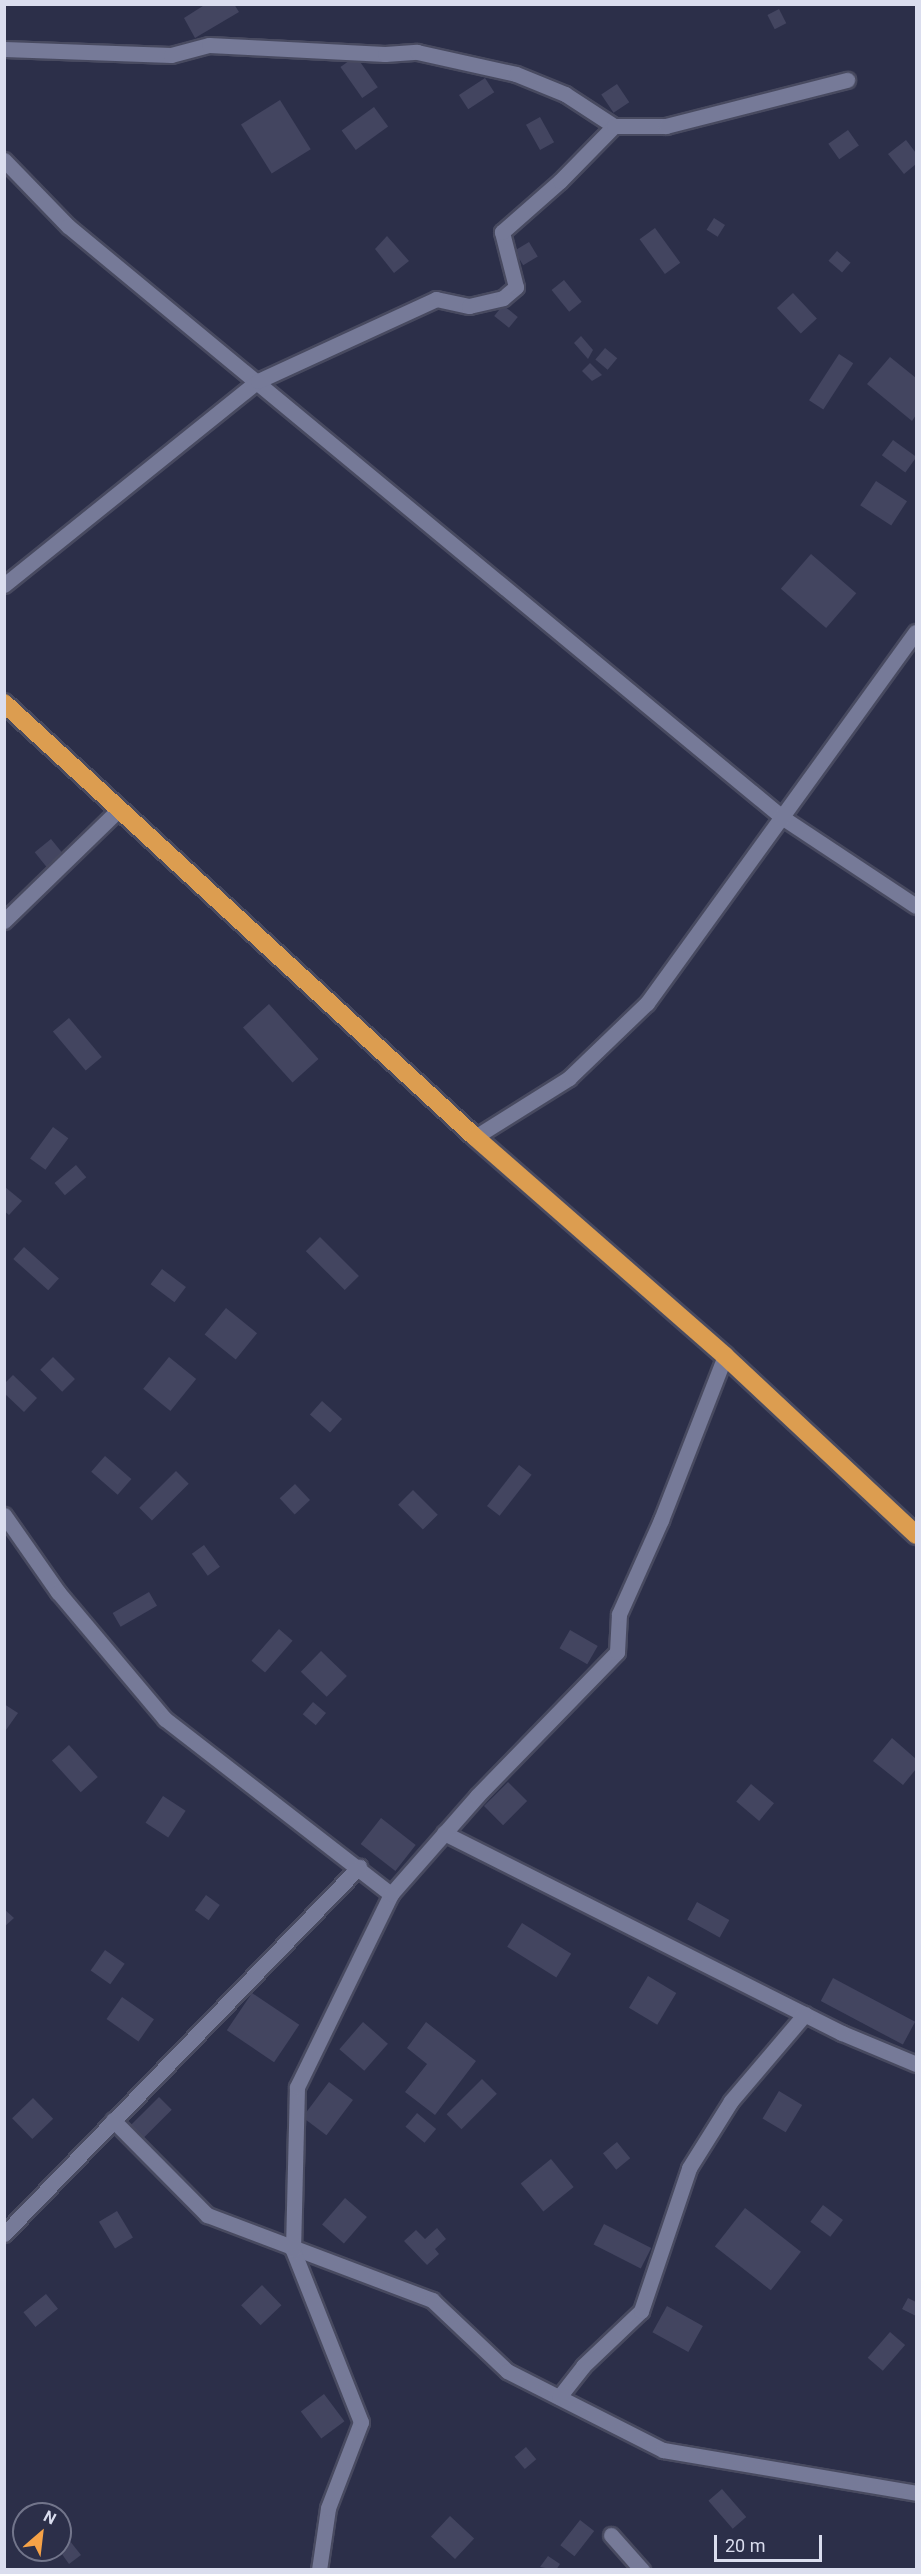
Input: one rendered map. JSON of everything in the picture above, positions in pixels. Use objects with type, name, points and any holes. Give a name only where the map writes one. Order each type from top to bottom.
[{"type":"highway","points":[[4,703],[475,1137],[725,1356],[916,1535]]},
{"type":"street","points":[[4,49],[171,55],[209,45],[385,54],[417,52],[516,74],[565,94],[614,126],[666,126],[847,80]]},
{"type":"street","points":[[4,585],[258,381],[435,299],[469,306],[503,298],[516,287],[502,232],[560,181],[614,126]]},
{"type":"street","points":[[4,160],[68,226],[783,818],[916,906]]},
{"type":"street","points":[[475,1137],[569,1078],[647,1003],[916,632]]},
{"type":"street","points":[[4,921],[119,809]]},
{"type":"street","points":[[319,2570],[328,2508],[361,2422],[293,2250],[297,2087],[391,1894],[444,1833],[617,1652],[619,1614],[661,1520],[725,1356]]},
{"type":"street","points":[[4,1515],[58,1592],[165,1719],[391,1894]]},
{"type":"street","points":[[444,1833],[805,2014],[916,2064]]},
{"type":"street","points":[[4,2234],[359,1867]]},
{"type":"street","points":[[559,2397],[583,2366],[641,2312],[688,2168],[732,2101],[805,2014]]},
{"type":"street","points":[[113,2120],[207,2215],[293,2250],[432,2300],[507,2371],[663,2450],[916,2493]]},
{"type":"street","points":[[611,2535],[642,2570]]},
{"type":"building","points":[[206,4],[234,4],[239,12],[195,38],[184,18]]},
{"type":"building","points":[[779,9],[786,23],[775,29],[767,15]]},
{"type":"building","points":[[356,56],[378,87],[362,98],[340,67]]},
{"type":"building","points":[[485,78],[494,92],[468,109],[459,95]]},
{"type":"building","points":[[617,84],[629,102],[614,113],[601,95]]},
{"type":"building","points":[[280,100],[311,149],[272,174],[241,124]]},
{"type":"building","points":[[374,107],[388,126],[356,150],[342,131]]},
{"type":"building","points":[[540,117],[554,142],[540,150],[526,125]]},
{"type":"building","points":[[848,130],[859,146],[839,159],[828,144]]},
{"type":"building","points":[[906,140],[916,153],[916,164],[904,174],[888,154]]},
{"type":"building","points":[[714,218],[725,225],[718,237],[707,230]]},
{"type":"building","points":[[655,228],[680,263],[665,274],[640,239]]},
{"type":"building","points":[[387,236],[409,261],[394,273],[375,249]]},
{"type":"building","points":[[529,242],[538,257],[523,265],[514,251]]},
{"type":"building","points":[[837,251],[851,263],[842,273],[828,261]]},
{"type":"building","points":[[564,280],[582,302],[569,312],[552,290]]},
{"type":"building","points":[[793,293],[817,319],[801,334],[777,308]]},
{"type":"building","points":[[503,305],[518,317],[509,328],[494,316]]},
{"type":"building","points":[[581,336],[593,350],[588,359],[574,343]]},
{"type":"building","points":[[605,348],[617,358],[608,370],[595,359]]},
{"type":"building","points":[[839,354],[853,363],[823,409],[809,400]]},
{"type":"building","points":[[890,357],[916,378],[916,415],[912,421],[867,384]]},
{"type":"building","points":[[590,363],[602,375],[592,381],[582,371]]},
{"type":"building","points":[[893,440],[916,457],[905,472],[882,455]]},
{"type":"building","points":[[876,481],[907,501],[891,525],[860,505]]},
{"type":"building","points":[[811,554],[856,593],[826,628],[781,589]]},
{"type":"building","points":[[51,839],[63,854],[47,867],[35,852]]},
{"type":"building","points":[[269,1004],[319,1059],[293,1082],[243,1027]]},
{"type":"building","points":[[69,1018],[102,1057],[86,1071],[53,1031]]},
{"type":"building","points":[[53,1127],[68,1138],[45,1170],[30,1159]]},
{"type":"building","points":[[76,1165],[86,1177],[65,1195],[55,1183]]},
{"type":"building","points":[[5,1187],[22,1201],[9,1215],[4,1211]]},
{"type":"building","points":[[320,1237],[359,1276],[345,1290],[306,1251]]},
{"type":"building","points":[[24,1247],[59,1278],[48,1290],[13,1259]]},
{"type":"building","points":[[162,1269],[186,1287],[175,1302],[151,1284]]},
{"type":"building","points":[[226,1308],[257,1333],[236,1360],[205,1334]]},
{"type":"building","points":[[53,1357],[75,1379],[62,1392],[40,1370]]},
{"type":"building","points":[[169,1357],[196,1379],[170,1411],[143,1389]]},
{"type":"building","points":[[13,1375],[37,1398],[24,1412],[4,1393],[4,1384]]},
{"type":"building","points":[[322,1401],[342,1419],[330,1432],[310,1414]]},
{"type":"building","points":[[105,1456],[131,1479],[118,1495],[91,1472]]},
{"type":"building","points":[[519,1465],[532,1475],[500,1516],[487,1506]]},
{"type":"building","points":[[176,1471],[189,1484],[152,1520],[139,1508]]},
{"type":"building","points":[[295,1484],[310,1500],[295,1514],[280,1498]]},
{"type":"building","points":[[413,1490],[438,1515],[423,1530],[398,1505]]},
{"type":"building","points":[[204,1545],[220,1567],[208,1576],[192,1554]]},
{"type":"building","points":[[149,1592],[157,1606],[121,1627],[113,1613]]},
{"type":"building","points":[[279,1629],[293,1641],[265,1673],[251,1661]]},
{"type":"building","points":[[570,1630],[598,1646],[587,1664],[560,1648]]},
{"type":"building","points":[[321,1651],[347,1676],[327,1697],[301,1672]]},
{"type":"building","points":[[313,1702],[326,1713],[316,1725],[303,1714]]},
{"type":"building","points":[[4,1704],[18,1713],[6,1730],[4,1729]]},
{"type":"building","points":[[892,1738],[916,1759],[916,1769],[903,1785],[873,1761]]},
{"type":"building","points":[[69,1745],[98,1777],[81,1792],[52,1760]]},
{"type":"building","points":[[508,1782],[527,1801],[503,1825],[484,1806]]},
{"type":"building","points":[[751,1784],[774,1803],[759,1821],[736,1802]]},
{"type":"building","points":[[163,1796],[186,1811],[168,1838],[146,1823]]},
{"type":"building","points":[[381,1818],[416,1845],[395,1871],[361,1844]]},
{"type":"building","points":[[206,1895],[220,1905],[209,1920],[195,1910]]},
{"type":"building","points":[[697,1902],[729,1920],[720,1937],[687,1919]]},
{"type":"building","points":[[4,1909],[14,1918],[4,1927]]},
{"type":"building","points":[[522,1923],[571,1954],[556,1977],[507,1947]]},
{"type":"building","points":[[105,1950],[125,1964],[110,1984],[91,1970]]},
{"type":"building","points":[[648,1976],[676,1993],[657,2025],[629,2008]]},
{"type":"building","points":[[833,1978],[915,2022],[903,2045],[821,2001]]},
{"type":"building","points":[[252,1993],[299,2025],[274,2062],[227,2030]]},
{"type":"building","points":[[122,1997],[154,2019],[138,2041],[107,2019]]},
{"type":"building","points":[[363,2022],[388,2044],[364,2071],[339,2049]]},
{"type":"building","points":[[426,2022],[476,2061],[435,2115],[405,2092],[427,2064],[407,2048]]},
{"type":"building","points":[[482,2079],[497,2094],[461,2129],[447,2114]]},
{"type":"building","points":[[329,2082],[353,2100],[326,2135],[303,2117]]},
{"type":"building","points":[[779,2091],[802,2105],[786,2132],[763,2118]]},
{"type":"building","points":[[159,2097],[172,2110],[143,2138],[131,2125]]},
{"type":"building","points":[[33,2098],[53,2119],[32,2139],[12,2118]]},
{"type":"building","points":[[417,2113],[436,2129],[425,2143],[405,2127]]},
{"type":"building","points":[[617,2142],[630,2158],[616,2170],[603,2153]]},
{"type":"building","points":[[551,2159],[574,2187],[543,2212],[521,2184]]},
{"type":"building","points":[[345,2198],[367,2217],[344,2243],[322,2224]]},
{"type":"building","points":[[823,2205],[843,2220],[830,2237],[810,2222]]},
{"type":"building","points":[[745,2208],[801,2252],[771,2290],[715,2247]]},
{"type":"building","points":[[117,2211],[133,2238],[115,2248],[99,2222]]},
{"type":"building","points":[[604,2224],[651,2248],[641,2269],[594,2244]]},
{"type":"building","points":[[437,2228],[446,2239],[435,2249],[439,2254],[427,2265],[404,2241],[416,2230],[425,2239]]},
{"type":"building","points":[[262,2285],[281,2305],[261,2325],[241,2305]]},
{"type":"building","points":[[46,2294],[58,2309],[35,2327],[23,2312]]},
{"type":"building","points":[[908,2298],[916,2302],[916,2316],[902,2309]]},
{"type":"building","points":[[667,2306],[703,2326],[688,2352],[652,2332]]},
{"type":"building","points":[[890,2332],[905,2345],[883,2371],[868,2358]]},
{"type":"building","points":[[324,2394],[344,2421],[321,2439],[301,2411]]},
{"type":"building","points":[[526,2447],[536,2459],[525,2469],[515,2457]]},
{"type":"building","points":[[722,2489],[746,2517],[733,2529],[708,2501]]},
{"type":"building","points":[[450,2516],[474,2539],[455,2559],[431,2536]]},
{"type":"building","points":[[580,2520],[594,2531],[574,2556],[560,2545]]},
{"type":"building","points":[[72,2544],[81,2555],[72,2562]]},
{"type":"building","points":[[548,2556],[560,2564],[556,2570],[540,2567]]}]
